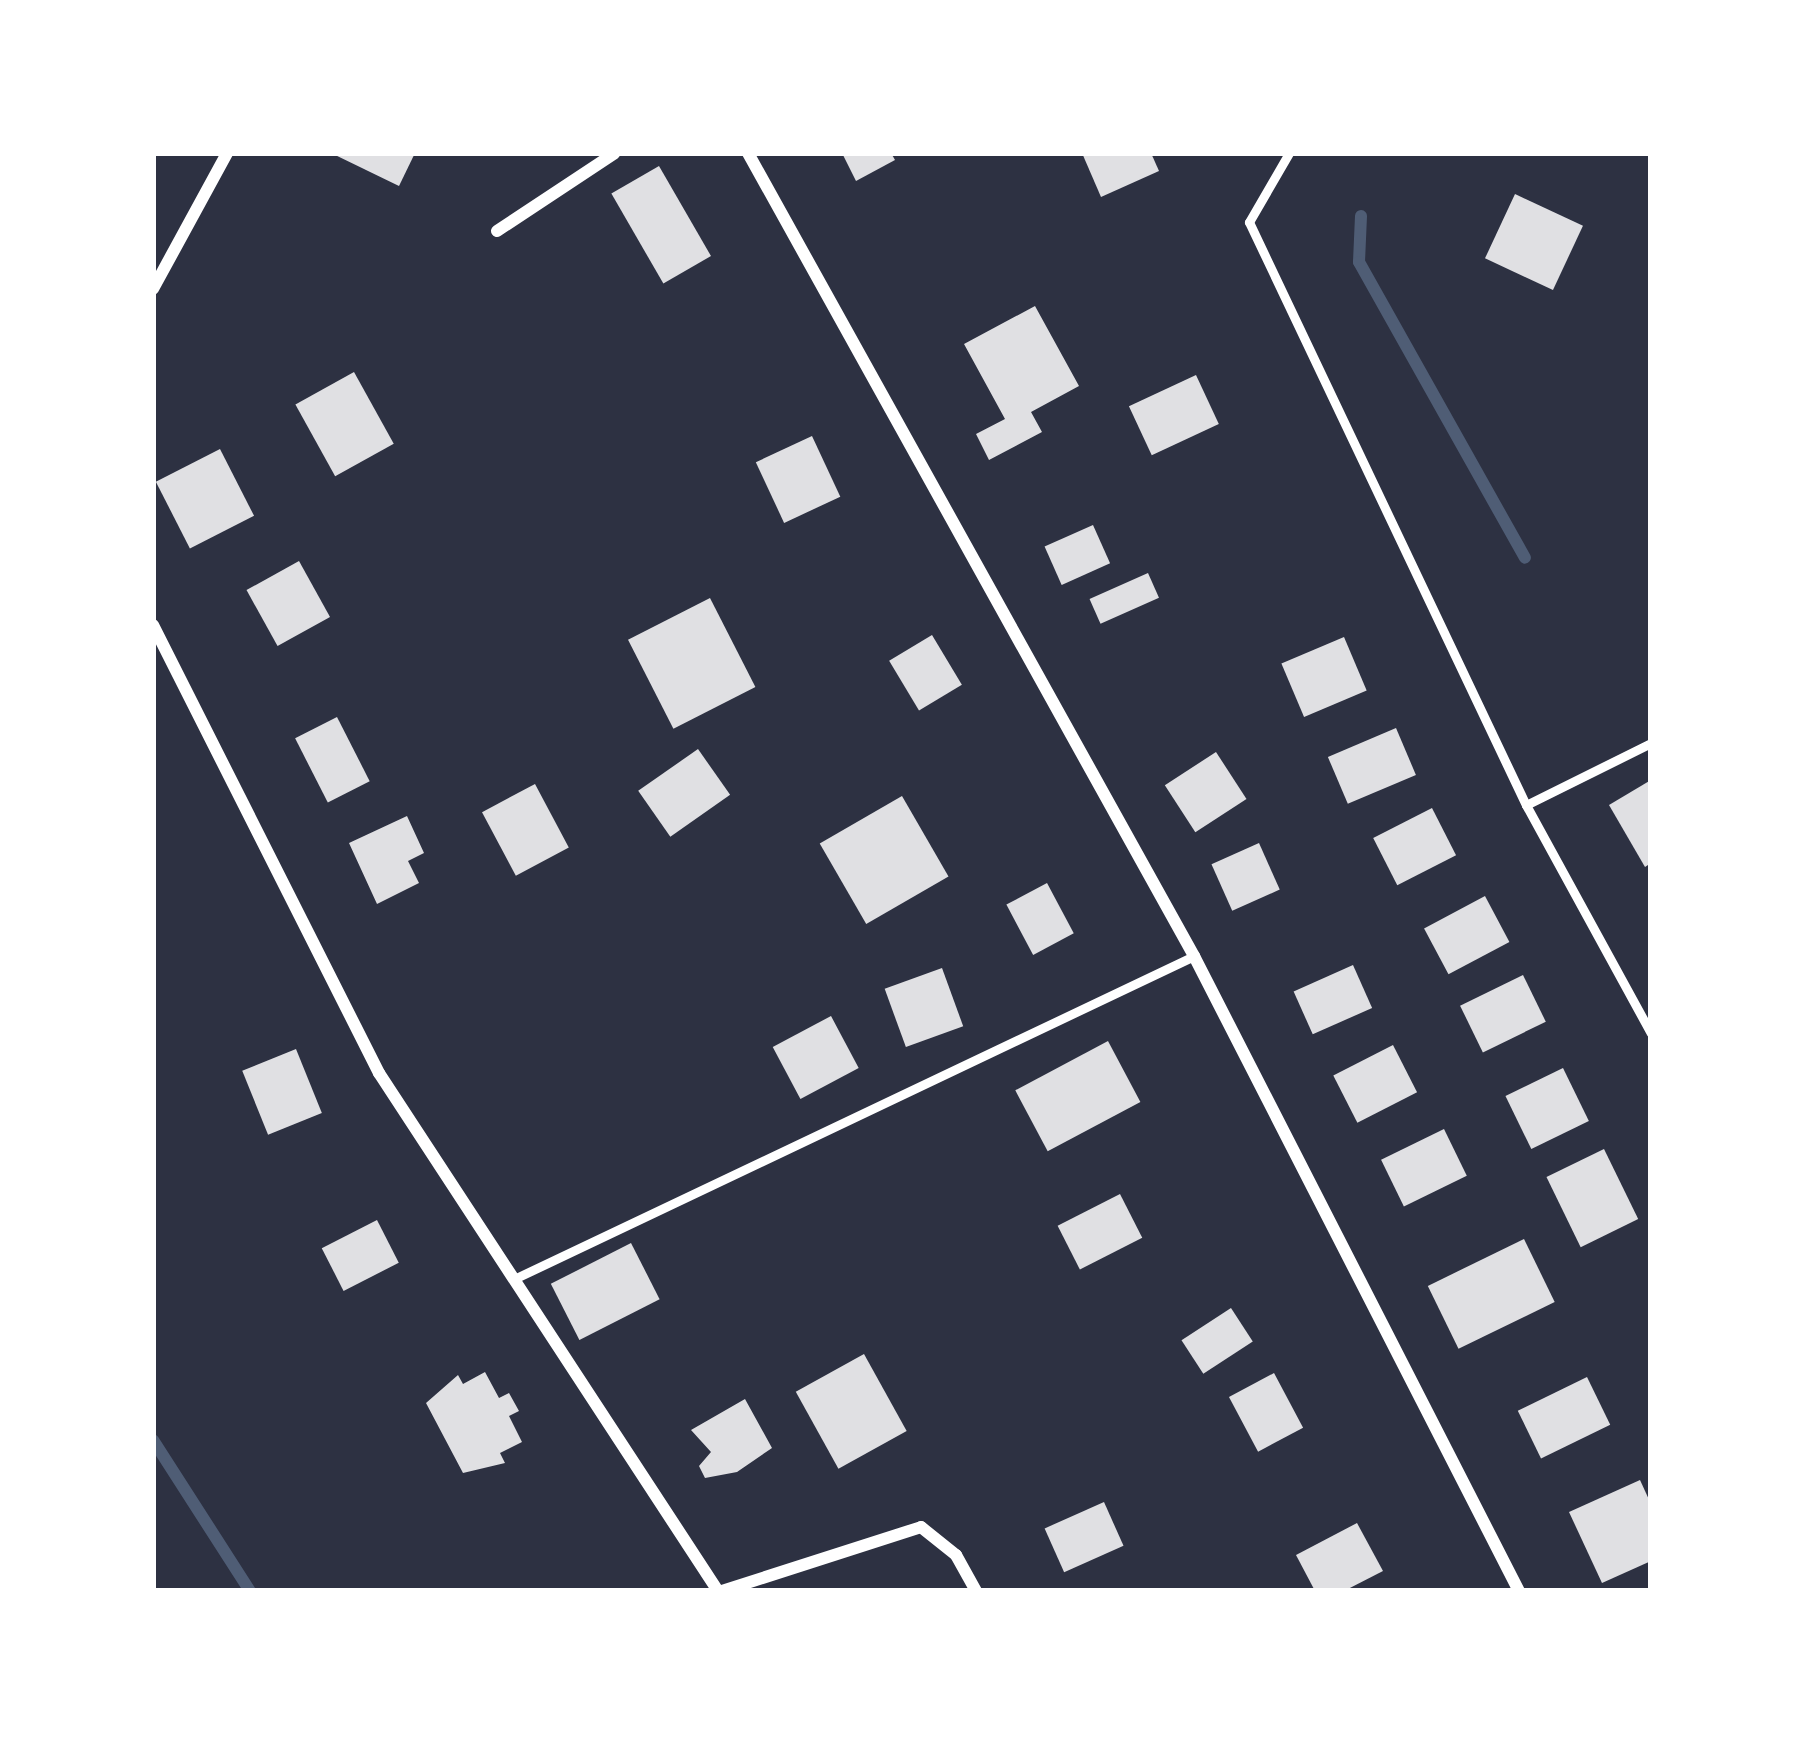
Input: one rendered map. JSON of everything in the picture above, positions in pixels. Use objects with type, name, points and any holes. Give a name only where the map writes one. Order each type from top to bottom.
[{"type":"street","points":[[153,289],[227,153]]},
{"type":"street","points":[[497,231],[615,153]]},
{"type":"street","points":[[748,153],[1193,956],[1519,1591]]},
{"type":"street","points":[[153,625],[379,1073],[720,1591],[921,1527],[956,1555],[976,1591]]},
{"type":"lane","points":[[1289,153],[1249,222],[1526,805],[1651,1034]]},
{"type":"lane","points":[[1526,805],[1651,743]]},
{"type":"lane","points":[[514,1279],[1193,956]]},
{"type":"building","points":[[331,153],[415,153],[399,186]]},
{"type":"building","points":[[842,153],[891,153],[895,160],[856,181]]},
{"type":"building","points":[[1082,153],[1151,153],[1159,171],[1101,197]]},
{"type":"building","points":[[659,166],[711,256],[663,284],[611,194]]},
{"type":"building","points":[[1515,194],[1583,226],[1553,290],[1485,258]]},
{"type":"building","points":[[1035,306],[1079,386],[1031,412],[1042,432],[989,460],[976,434],[1005,419],[964,344]]},
{"type":"building","points":[[354,372],[394,444],[335,476],[295,404]]},
{"type":"building","points":[[1196,375],[1219,424],[1152,455],[1129,406]]},
{"type":"building","points":[[812,436],[840,497],[784,523],[756,462]]},
{"type":"building","points":[[220,449],[254,516],[190,549],[156,482]]},
{"type":"building","points":[[1093,525],[1110,563],[1062,585],[1045,547]]},
{"type":"building","points":[[299,561],[330,617],[278,646],[247,590]]},
{"type":"building","points":[[1148,573],[1159,598],[1101,624],[1090,599]]},
{"type":"building","points":[[710,598],[755,687],[673,729],[628,640]]},
{"type":"building","points":[[932,635],[962,685],[919,710],[889,661]]},
{"type":"building","points":[[1344,637],[1367,690],[1304,717],[1281,664]]},
{"type":"building","points":[[337,717],[370,781],[328,802],[295,738]]},
{"type":"building","points":[[1396,728],[1416,775],[1348,804],[1328,757]]},
{"type":"building","points":[[698,749],[730,795],[670,837],[638,791]]},
{"type":"building","points":[[1216,752],[1246,799],[1195,832],[1165,785]]},
{"type":"building","points":[[1651,780],[1651,863],[1645,867],[1609,805]]},
{"type":"building","points":[[535,784],[569,848],[516,876],[482,812]]},
{"type":"building","points":[[902,796],[949,877],[866,924],[820,843]]},
{"type":"building","points":[[1432,808],[1456,855],[1397,885],[1373,838]]},
{"type":"building","points":[[407,816],[424,853],[408,861],[419,883],[377,904],[349,843]]},
{"type":"building","points":[[1259,843],[1280,890],[1232,911],[1211,864]]},
{"type":"building","points":[[1047,883],[1074,933],[1033,955],[1006,905]]},
{"type":"building","points":[[1485,896],[1509,942],[1448,974],[1424,928]]},
{"type":"building","points":[[1353,965],[1372,1008],[1313,1034],[1294,991]]},
{"type":"building","points":[[942,968],[963,1026],[906,1047],[885,989]]},
{"type":"building","points":[[1523,975],[1546,1022],[1483,1052],[1460,1006]]},
{"type":"building","points":[[831,1016],[859,1068],[800,1099],[773,1047]]},
{"type":"building","points":[[1108,1041],[1140,1102],[1048,1151],[1015,1090]]},
{"type":"building","points":[[1393,1045],[1417,1092],[1357,1123],[1333,1075]]},
{"type":"building","points":[[296,1049],[322,1113],[268,1135],[242,1071]]},
{"type":"building","points":[[1563,1068],[1589,1121],[1531,1149],[1505,1096]]},
{"type":"building","points":[[1444,1129],[1467,1176],[1404,1206],[1381,1160]]},
{"type":"building","points":[[1604,1149],[1638,1219],[1581,1247],[1546,1177]]},
{"type":"building","points":[[1120,1194],[1142,1238],[1080,1269],[1058,1226]]},
{"type":"building","points":[[377,1220],[399,1263],[344,1291],[322,1248]]},
{"type":"building","points":[[1524,1239],[1555,1302],[1459,1349],[1428,1286]]},
{"type":"building","points":[[631,1243],[660,1299],[579,1340],[551,1284]]},
{"type":"building","points":[[1231,1308],[1253,1342],[1203,1374],[1182,1340]]},
{"type":"building","points":[[864,1354],[907,1431],[838,1469],[796,1392]]},
{"type":"building","points":[[485,1372],[499,1398],[509,1393],[519,1411],[509,1416],[522,1442],[500,1453],[505,1463],[463,1473],[426,1403],[458,1375],[463,1384]]},
{"type":"building","points":[[1274,1373],[1303,1428],[1258,1452],[1229,1397]]},
{"type":"building","points":[[1587,1377],[1610,1425],[1541,1458],[1518,1411]]},
{"type":"building","points":[[745,1399],[772,1448],[737,1472],[705,1478],[699,1466],[711,1452],[691,1430]]},
{"type":"building","points":[[1640,1480],[1651,1504],[1651,1561],[1602,1583],[1569,1512]]},
{"type":"building","points":[[1104,1502],[1124,1546],[1064,1572],[1045,1528]]},
{"type":"building","points":[[1357,1523],[1383,1571],[1344,1591],[1315,1591],[1296,1555]]},
{"type":"waterway","points":[[1361,216],[1359,262],[1525,558]]},
{"type":"waterway","points":[[153,1440],[250,1591]]}]
